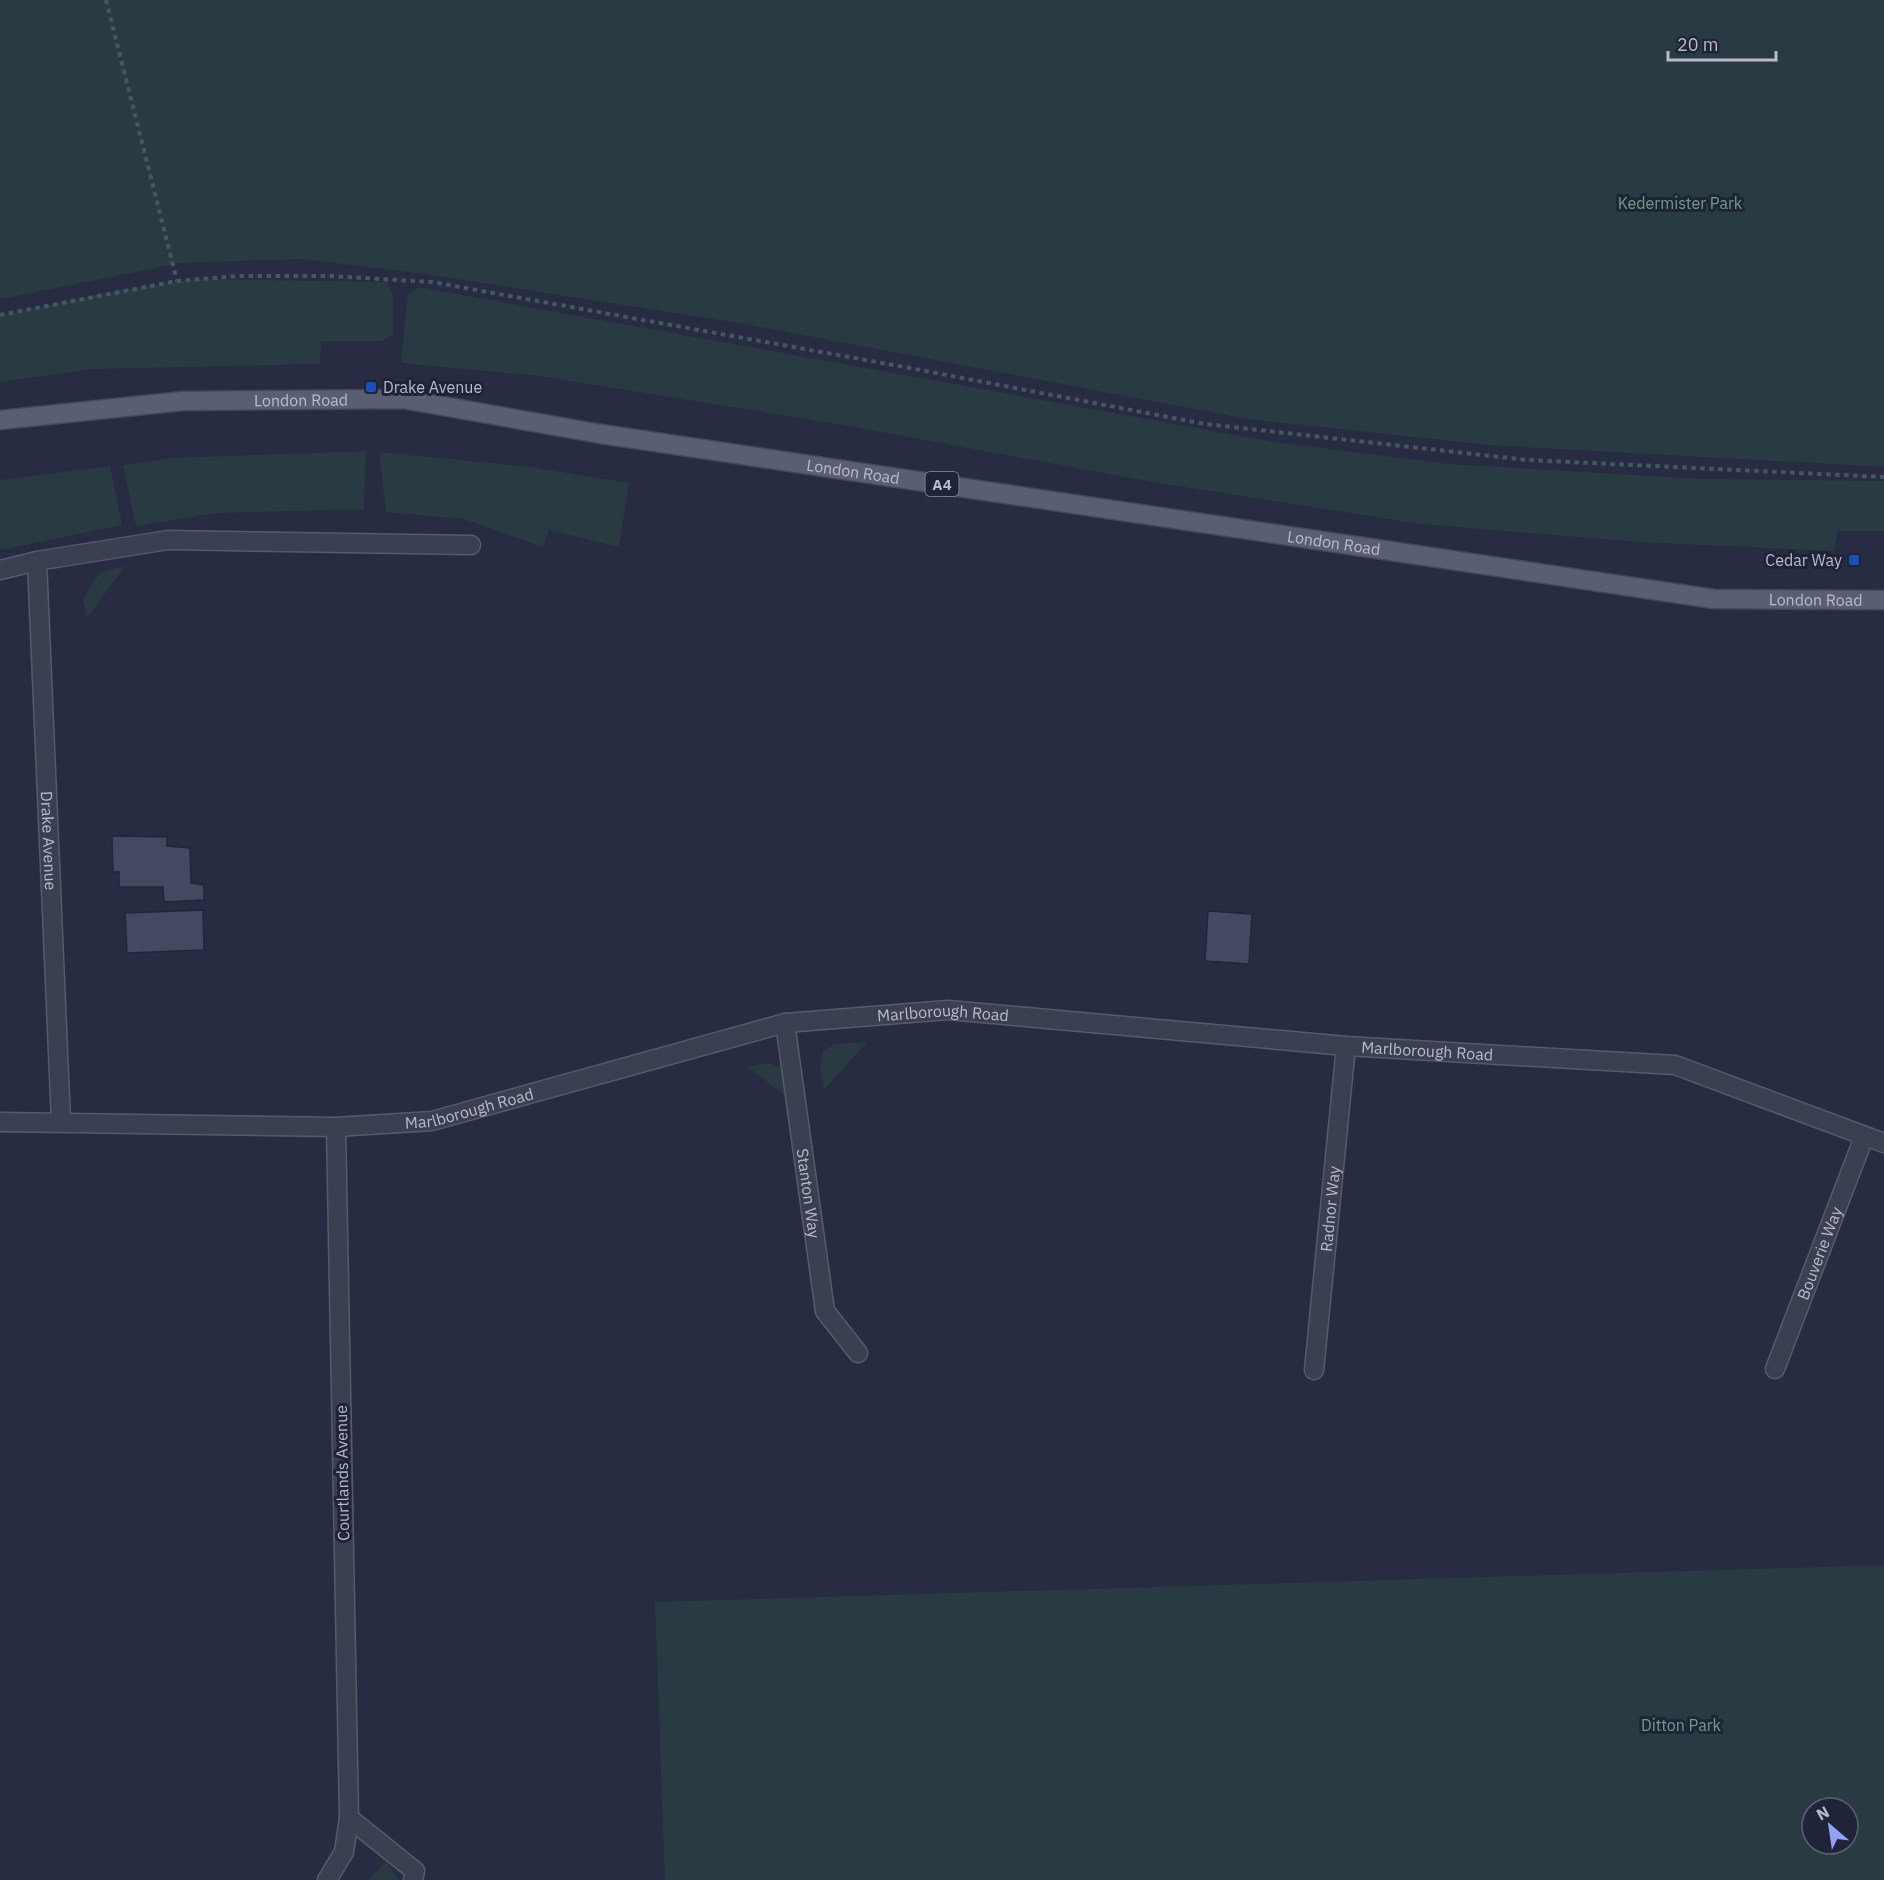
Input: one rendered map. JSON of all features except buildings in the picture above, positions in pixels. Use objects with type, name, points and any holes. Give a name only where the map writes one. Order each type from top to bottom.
[{"type":"main road","name":"London Road","points":[[0,420],[183,401],[403,399],[601,434],[1714,599],[1884,600]]},
{"type":"street","points":[[0,570],[37,561],[168,540],[471,545]]},
{"type":"street","name":"Drake Avenue","points":[[37,561],[61,1122]]},
{"type":"street","name":"Marlborough Road","points":[[0,1122],[336,1127],[432,1121],[785,1023],[948,1010],[1346,1046],[1675,1065],[1884,1143]]},
{"type":"street","name":"Stanton Way","points":[[785,1023],[825,1311],[858,1353]]},
{"type":"street","name":"Radnor Way","points":[[1314,1370],[1346,1046]]},
{"type":"street","name":"Courtlands Avenue","points":[[327,1880],[344,1852],[349,1818],[336,1127]]},
{"type":"street","name":"Bouverie Way","points":[[1775,1369],[1864,1137]]},
{"type":"street","points":[[349,1818],[416,1871],[413,1880]]},
{"type":"path","points":[[106,0],[177,281]]},
{"type":"path","points":[[0,315],[177,281],[238,276],[330,276],[432,282],[1205,424],[1528,460],[1884,477]]},
{"type":"green space","name":"Kedermister Park","points":[[0,0],[1884,0],[1884,467],[1488,445],[1247,419],[739,323],[432,275],[302,259],[180,263],[0,299]]},
{"type":"green space","points":[[196,279],[387,282],[393,295],[393,334],[382,341],[321,341],[320,364],[93,369],[0,382],[0,315],[121,290]]},
{"type":"green space","points":[[419,287],[1274,442],[1448,464],[1703,479],[1884,481],[1884,531],[1838,531],[1834,551],[1639,542],[1420,524],[1147,481],[843,425],[540,376],[401,363],[408,294]]},
{"type":"green space","points":[[366,451],[364,509],[217,513],[136,526],[123,465],[173,458]]},
{"type":"green space","points":[[379,452],[530,467],[629,483],[619,547],[549,530],[543,547],[464,519],[386,512]]},
{"type":"green space","points":[[110,466],[122,525],[0,550],[0,480]]},
{"type":"green space","points":[[125,566],[87,618],[83,601],[88,589],[101,572]]},
{"type":"green space","points":[[867,1042],[824,1090],[820,1068],[823,1051],[835,1044]]},
{"type":"green space","points":[[770,1063],[790,1074],[801,1107],[747,1067]]},
{"type":"green space","name":"Ditton Park","points":[[1884,1565],[1884,1880],[665,1880],[655,1602]]},
{"type":"green space","points":[[386,1860],[398,1880],[369,1880]]},
{"type":"place","name":"Drake Avenue","points":[[371,387]]},
{"type":"place","name":"Cedar Way","points":[[1854,560]]}]
